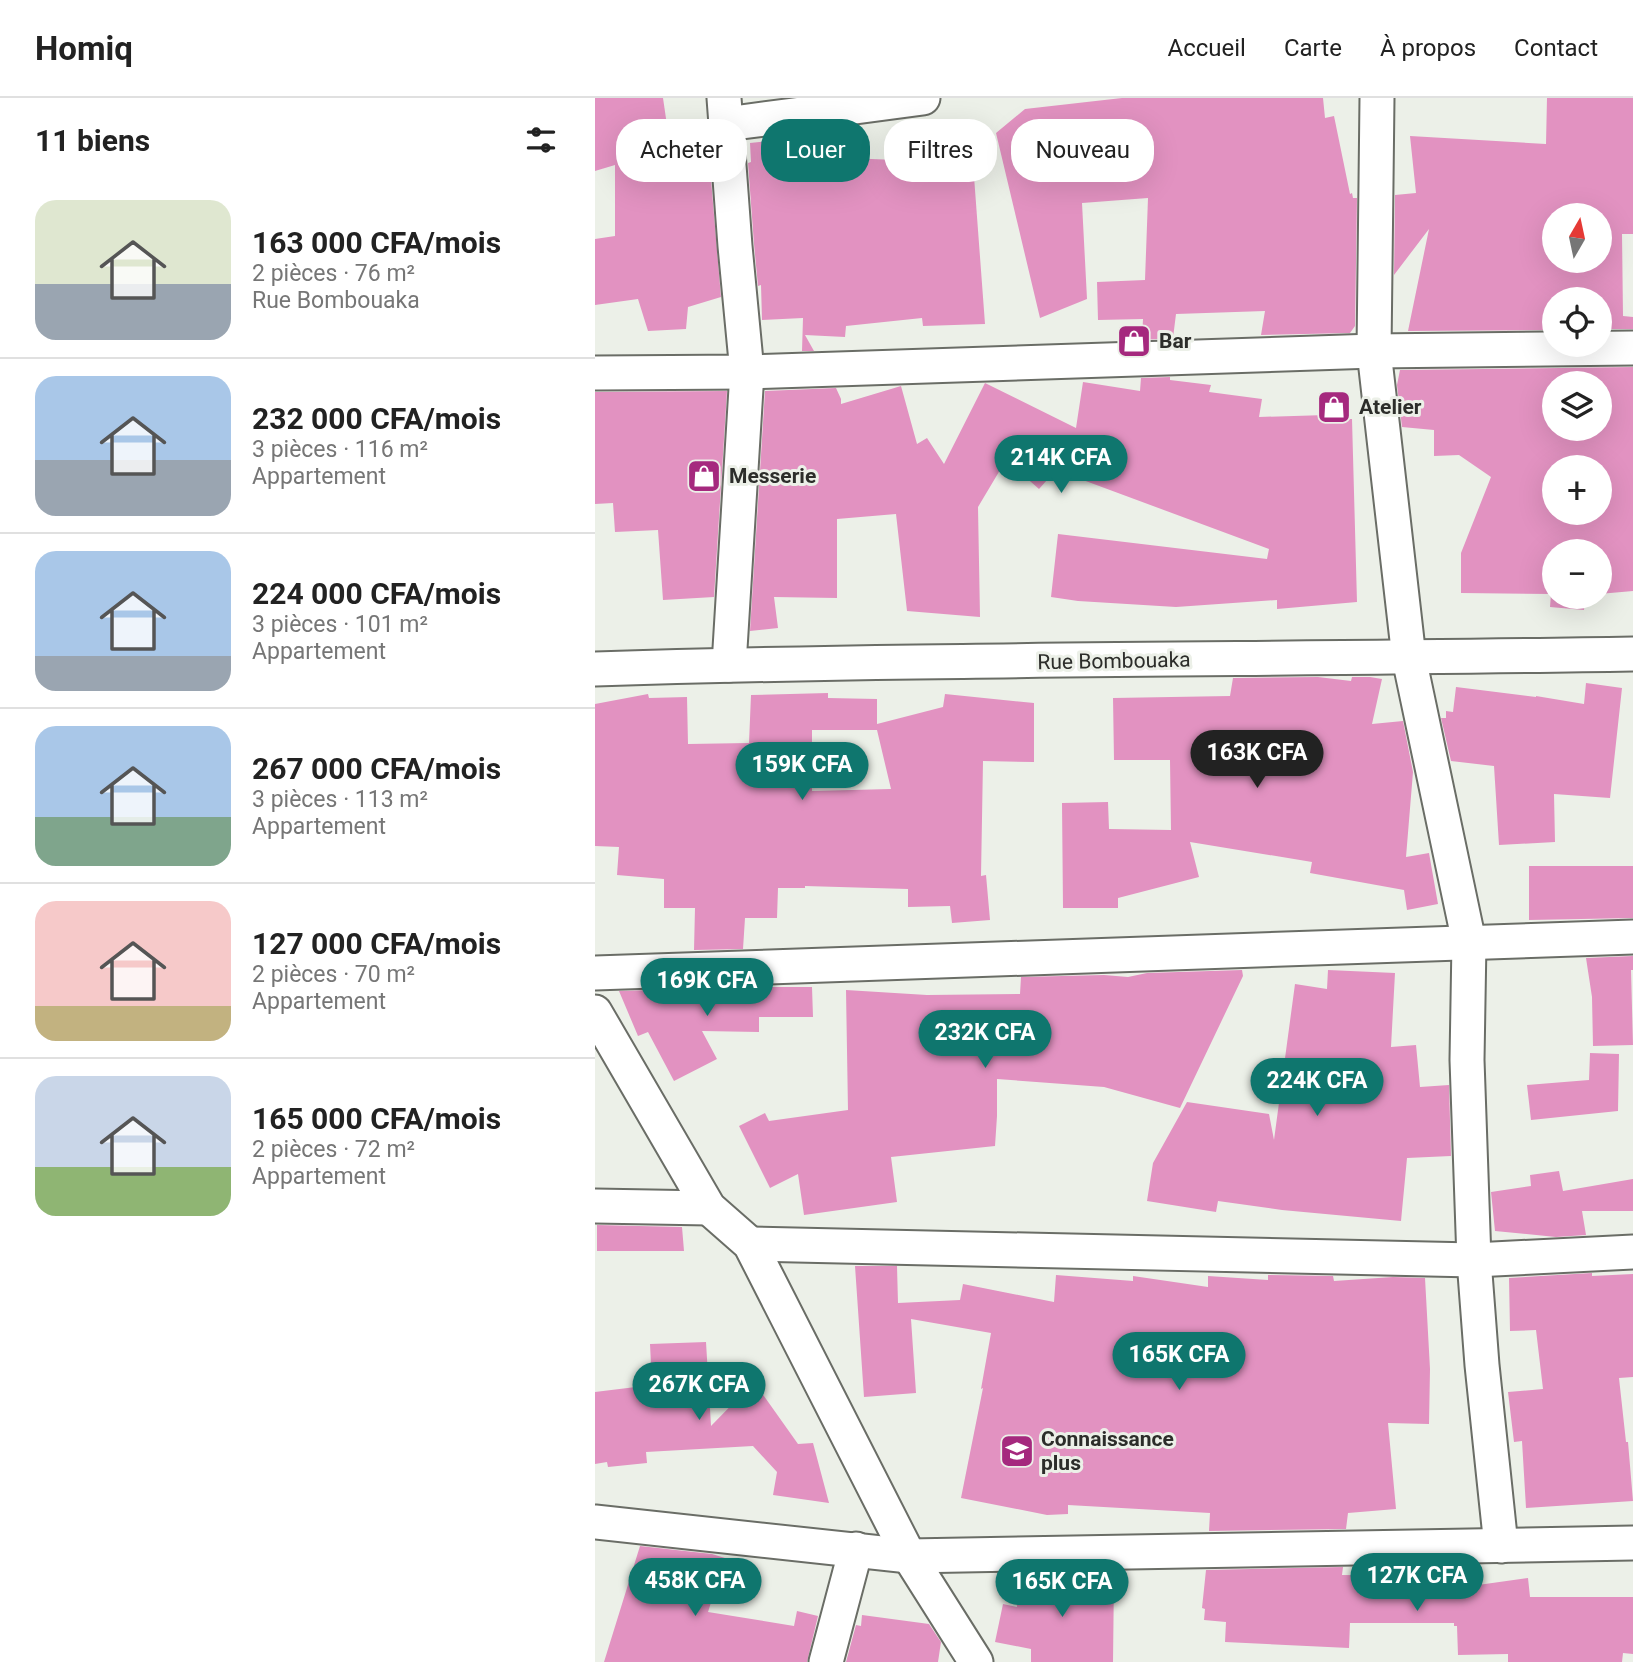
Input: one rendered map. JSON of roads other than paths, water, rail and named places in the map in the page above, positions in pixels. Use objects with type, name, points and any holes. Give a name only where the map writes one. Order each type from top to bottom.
[{"type":"street","points":[[729,665],[747,372],[725,111],[923,98]]},
{"type":"street","points":[[1377,98],[1374,351],[1409,658],[1469,942],[1467,1060],[1474,1260],[1501,1546]]},
{"type":"street","points":[[595,373],[747,372],[1374,351],[1633,348]]},
{"type":"street","name":"Rue Bombouaka","points":[[595,669],[1633,654]]},
{"type":"street","points":[[595,973],[1633,937]]},
{"type":"street","points":[[595,1012],[709,1208],[750,1244],[909,1556],[976,1662]]},
{"type":"street","points":[[595,1206],[709,1208]]},
{"type":"street","points":[[750,1244],[1474,1260],[1633,1252]]},
{"type":"street","points":[[597,1527],[909,1556],[1633,1543]]},
{"type":"street","points":[[827,1662],[856,1549]]},
{"type":"place","name":"Bar","points":[[1134,341]]},
{"type":"place","name":"Atelier","points":[[1334,407]]},
{"type":"place","name":"Messerie","points":[[704,476]]},
{"type":"place","name":"Connaissance plus","points":[[1017,1451]]}]
